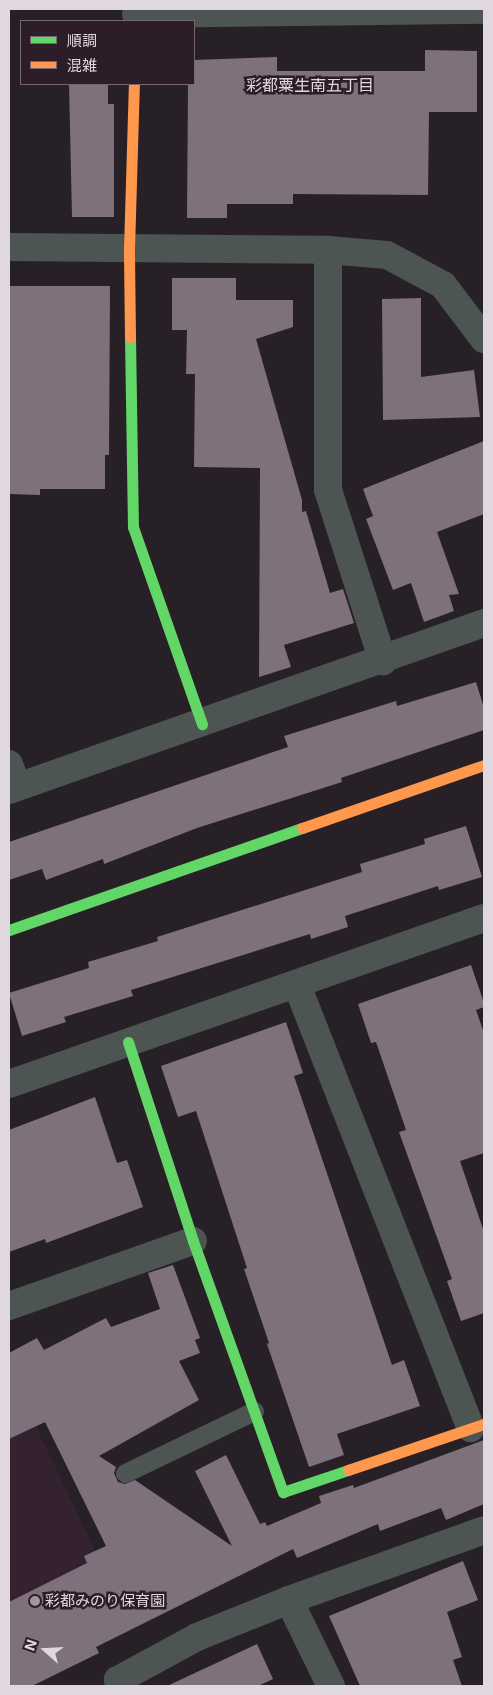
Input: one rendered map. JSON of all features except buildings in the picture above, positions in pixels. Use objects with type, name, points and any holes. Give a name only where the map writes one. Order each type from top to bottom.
[{"type":"street","points":[[136,15],[484,10]]},
{"type":"street","points":[[134,85],[129,249],[133,527],[202,724]]},
{"type":"street","points":[[9,247],[328,250],[387,255],[443,285],[484,339]]},
{"type":"street","points":[[328,250],[328,490],[383,661]]},
{"type":"street","points":[[11,780],[202,724],[383,661],[484,623]]},
{"type":"street","points":[[9,930],[484,765]]},
{"type":"street","points":[[9,1084],[483,921]]},
{"type":"street","points":[[128,1042],[193,1241],[283,1492],[477,1426],[297,985]]},
{"type":"street","points":[[9,1306],[193,1241]]},
{"type":"street","points":[[121,1686],[118,1680],[197,1637],[289,1600],[484,1530]]},
{"type":"street","points":[[289,1600],[330,1686]]},
{"type":"lane","points":[[125,1473],[254,1411]]},
{"type":"shaded area","points":[[9,1370],[113,1588],[9,1638]]},
{"type":"traffic: fast","points":[[130,337],[133,527],[202,724]]},
{"type":"traffic: fast","points":[[9,930],[302,828]]},
{"type":"traffic: fast","points":[[128,1042],[193,1241],[283,1492],[348,1470]]},
{"type":"traffic: slow","points":[[130,337],[129,249],[134,85]]},
{"type":"traffic: slow","points":[[302,828],[484,765]]},
{"type":"traffic: slow","points":[[348,1470],[484,1424]]},
{"type":"place","name":"彩都みのり保育園","points":[[35,1601]]},
{"type":"district","name":"彩都粟生南五丁目","points":[[310,85]]}]
